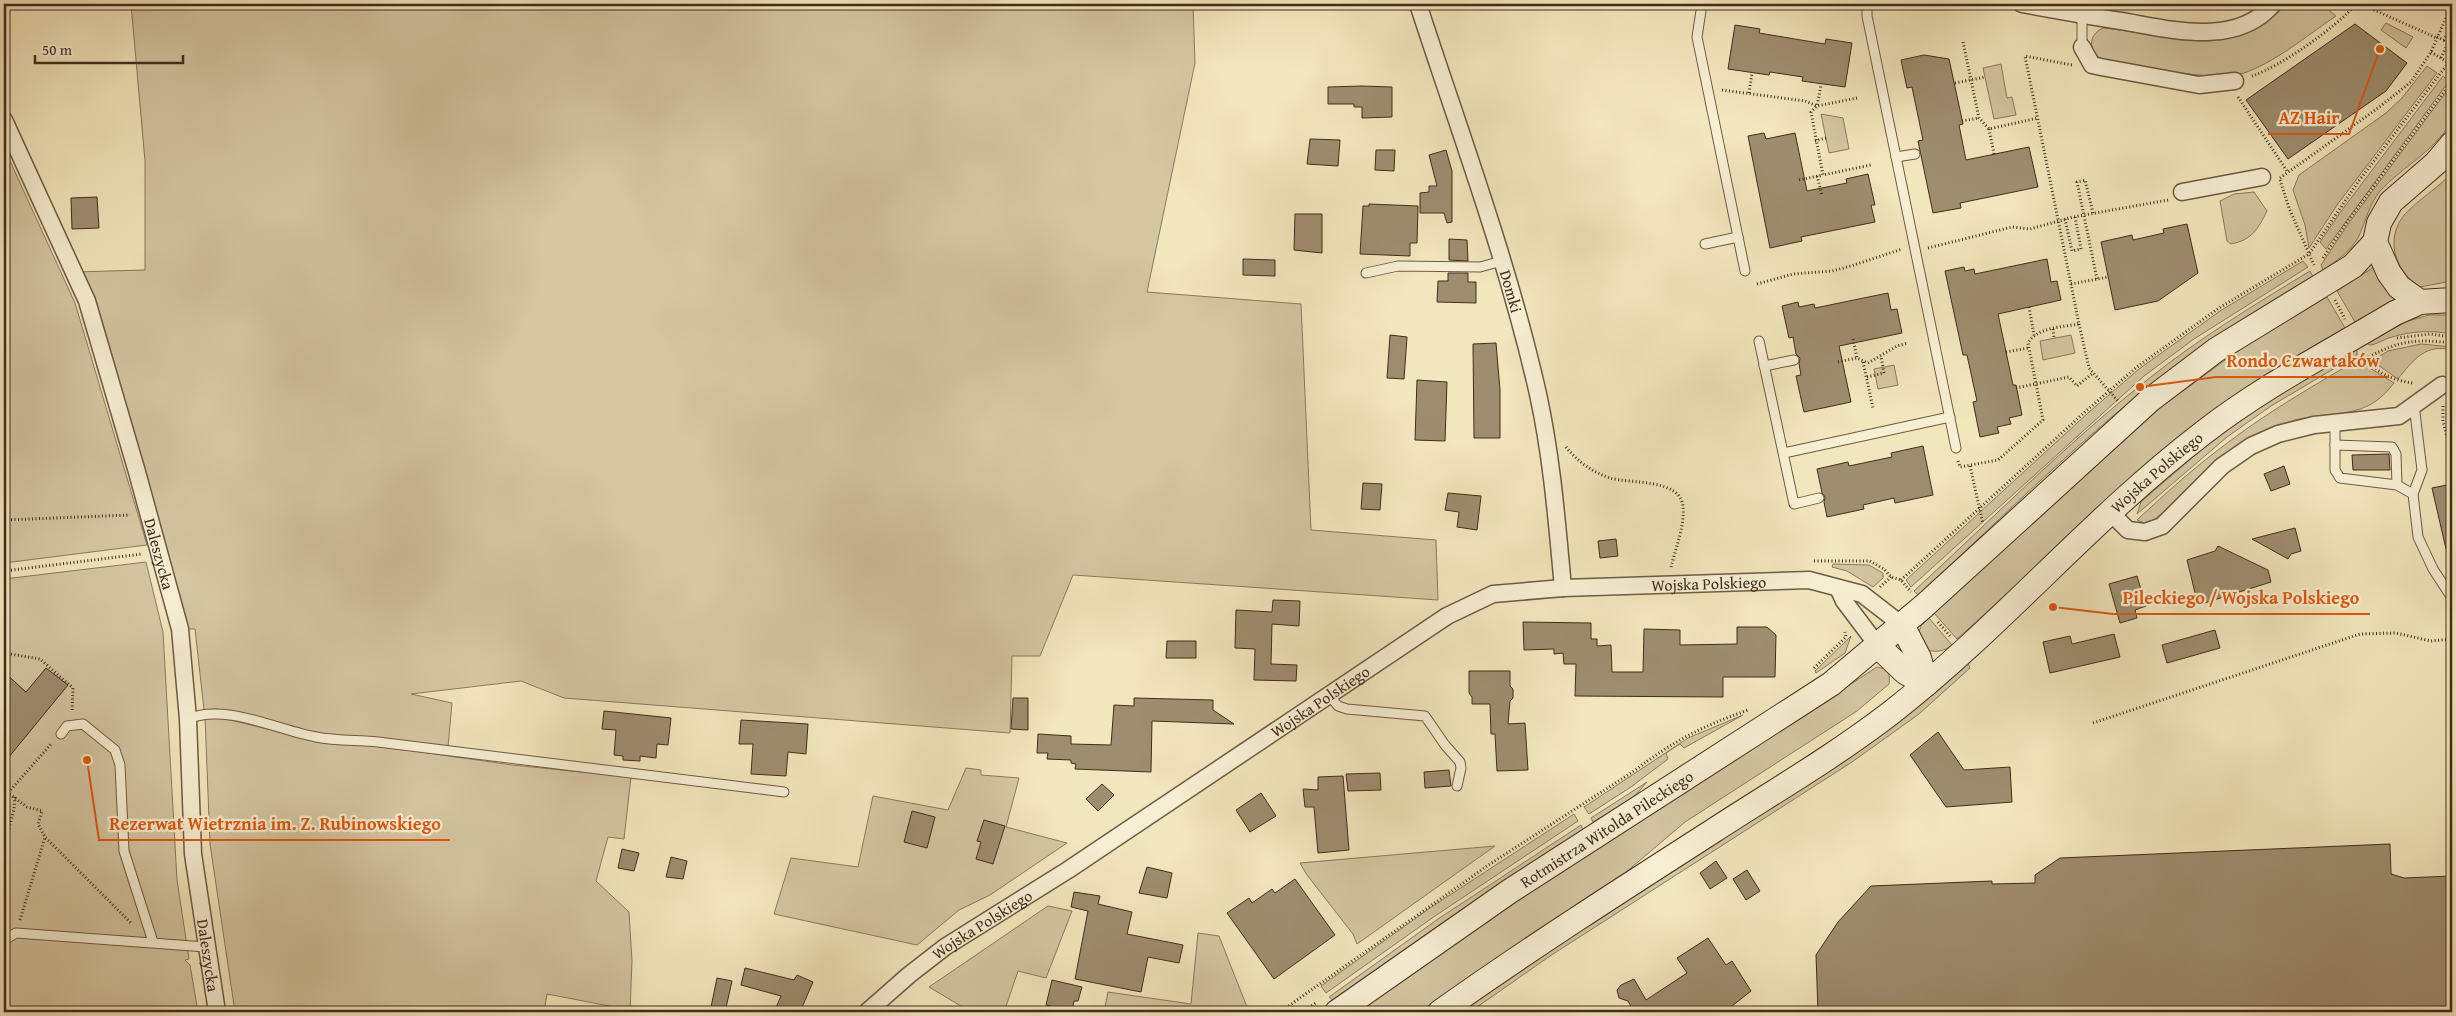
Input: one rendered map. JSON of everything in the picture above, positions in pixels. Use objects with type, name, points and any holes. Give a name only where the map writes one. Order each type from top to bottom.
[{"type":"main road","points":[[1440,1012],[1540,942],[1850,742],[1926,684],[1905,672],[1878,646],[2150,400],[2216,350],[2353,266],[2375,242],[2379,223],[2391,202],[2436,163],[2452,144]]},
{"type":"main road","points":[[2375,242],[2394,281],[2420,302]]},
{"type":"main road","name":"Wojska Polskiego","points":[[1902,625],[1919,658],[1926,684],[2110,514],[2202,433],[2251,398],[2394,313],[2420,302],[2452,300]]},
{"type":"main road","name":"Rotmistrza Witolda Pileckiego","points":[[1337,1012],[1510,892],[1811,697],[1878,646]]},
{"type":"street","name":"Domki","points":[[1418,4],[1502,261],[1542,418],[1555,499],[1563,588]]},
{"type":"street","points":[[2022,4],[2187,32],[2232,29],[2254,21],[2273,4]]},
{"type":"street","points":[[2082,47],[2092,65],[2199,85],[2232,82]]},
{"type":"street","name":"Daleszycka","points":[[4,120],[87,301],[149,514],[180,629],[188,719],[193,854],[217,1012]]},
{"type":"street","points":[[2182,192],[2262,177]]},
{"type":"street","points":[[2110,514],[2128,530],[2144,532],[2162,526],[2222,466],[2251,446],[2278,434],[2314,425],[2399,416],[2442,386]]},
{"type":"street","name":"Wojska Polskiego","points":[[867,1012],[909,975],[945,947],[1068,870],[1447,616],[1493,594],[1563,588],[1808,580],[1862,594],[1902,625]]},
{"type":"street","points":[[1838,588],[1844,601],[1878,646]]},
{"type":"lane","points":[[1702,4],[1697,37],[1745,271]]},
{"type":"lane","points":[[1867,4],[1867,16],[1956,448]]},
{"type":"lane","points":[[2082,15],[2082,47]]},
{"type":"lane","points":[[1896,157],[1915,154]]},
{"type":"lane","points":[[1705,244],[1738,237]]},
{"type":"lane","points":[[1366,273],[1398,266],[1480,267],[1502,261]]},
{"type":"lane","points":[[1759,341],[1794,504],[1819,498]]},
{"type":"lane","points":[[1764,366],[1794,360]]},
{"type":"lane","points":[[2414,405],[2422,470],[2413,494],[2418,537],[2423,552],[2452,598]]},
{"type":"lane","points":[[1784,453],[1950,417]]},
{"type":"lane","points":[[2335,423],[2335,470],[2340,478],[2397,484],[2413,494]]},
{"type":"lane","points":[[2335,445],[2392,447],[2396,454],[2397,484]]},
{"type":"lane","points":[[1329,695],[1338,706],[1347,708],[1425,716],[1445,745],[1460,762],[1462,768],[1457,786]]},
{"type":"lane","points":[[188,719],[200,714],[218,713],[317,738],[378,742],[784,792]]},
{"type":"lane","points":[[60,734],[68,726],[83,724],[115,750],[120,765],[124,851],[153,942]]},
{"type":"lane","points":[[4,940],[16,933],[206,947]]},
{"type":"path","points":[[2287,171],[2232,82],[2261,73],[2276,64],[2342,20],[2356,4]]},
{"type":"path","points":[[2361,4],[2444,40],[2452,22]]},
{"type":"path","points":[[2279,178],[2411,82],[2431,52],[2452,4]]},
{"type":"path","points":[[2441,58],[2452,34]]},
{"type":"path","points":[[1963,42],[1979,118],[1989,129],[1994,154]]},
{"type":"path","points":[[2431,52],[2450,64]]},
{"type":"path","points":[[2092,65],[2090,68],[2025,56],[2057,223],[2089,368],[2118,401]]},
{"type":"path","points":[[1906,594],[1910,591],[1901,580],[2108,391],[2186,330],[2309,254],[2358,182],[2450,64],[2452,58]]},
{"type":"path","points":[[1749,93],[1752,73]]},
{"type":"path","points":[[1954,83],[1985,77]]},
{"type":"path","points":[[1821,85],[1817,106],[1812,112],[1815,141],[1823,175]]},
{"type":"path","points":[[1725,89],[1805,101],[1817,106],[1857,98]]},
{"type":"path","points":[[1962,121],[1979,118]]},
{"type":"path","points":[[1989,129],[2038,118]]},
{"type":"path","points":[[1815,141],[1826,138]]},
{"type":"path","points":[[1799,180],[1871,165]]},
{"type":"path","points":[[1818,176],[1822,195]]},
{"type":"path","points":[[2093,214],[2085,180],[2077,182],[2097,279]]},
{"type":"path","points":[[2289,208],[2309,254]]},
{"type":"path","points":[[1757,284],[1793,274],[1832,271],[1903,249],[1915,250],[1943,246],[1977,234],[2012,227],[2030,228],[2076,217],[2102,214]]},
{"type":"path","points":[[2066,219],[2072,251],[2082,249],[2076,217]]},
{"type":"path","points":[[2071,284],[2108,277]]},
{"type":"path","points":[[2331,293],[2349,327]]},
{"type":"path","points":[[2029,307],[2034,335]]},
{"type":"path","points":[[1960,468],[2002,458],[2042,420],[2028,343],[2034,335],[2052,329],[2079,324]]},
{"type":"path","points":[[2052,329],[2054,338]]},
{"type":"path","points":[[1853,339],[1857,358],[1868,363],[1896,346],[1908,343]]},
{"type":"path","points":[[2442,386],[2396,381],[2374,367],[2367,358],[2386,348],[2412,340],[2452,343]]},
{"type":"path","points":[[2006,352],[2028,348]]},
{"type":"path","points":[[1867,377],[1884,373],[1880,356]]},
{"type":"path","points":[[1838,362],[1857,358]]},
{"type":"path","points":[[1863,362],[1873,408]]},
{"type":"path","points":[[2016,388],[2069,376],[2077,386],[2093,373]]},
{"type":"path","points":[[1542,418],[1578,461],[1610,478],[1656,484],[1670,489],[1680,497],[1684,505],[1683,515],[1667,585]]},
{"type":"path","points":[[2444,421],[2452,456]]},
{"type":"path","points":[[1970,466],[1983,524]]},
{"type":"path","points":[[4,520],[149,514]]},
{"type":"path","points":[[4,571],[159,551]]},
{"type":"path","points":[[1937,621],[1956,643]]},
{"type":"path","points":[[1808,674],[1846,637],[1844,627]]},
{"type":"path","points":[[2093,723],[2360,634],[2396,633],[2431,641],[2452,639]]},
{"type":"path","points":[[4,653],[40,660],[73,688],[74,725]]},
{"type":"path","points":[[1280,1012],[1428,906],[1634,771],[1662,749],[1702,727],[1755,707]]},
{"type":"path","points":[[4,802],[8,793],[60,734]]},
{"type":"path","points":[[4,790],[15,796],[27,807],[42,812],[38,824],[45,837],[127,920],[153,942]]},
{"type":"path","points":[[4,849],[15,796]]},
{"type":"path","points":[[16,933],[45,837]]},
{"type":"shaded area","points":[[131,4],[1193,4],[1195,63],[1147,292],[1301,304],[1311,530],[1436,540],[1438,600],[1073,575],[1040,656],[1012,656],[1010,733],[564,698],[521,681],[411,694],[452,703],[448,747],[380,738],[319,734],[217,709],[204,710],[195,629],[188,629],[74,272],[145,270],[145,161]]},
{"type":"shaded area","points":[[2286,4],[2321,4],[2336,16],[2278,56],[2241,74],[2229,76],[2195,75],[2154,69],[2104,60],[2092,49],[2094,35],[2103,28],[2176,39],[2223,40],[2245,34],[2266,23]]},
{"type":"shaded area","points":[[2386,23],[2413,37],[2406,48],[2381,30]]},
{"type":"shaded area","points":[[2001,64],[2007,98],[2012,97],[2016,115],[1994,119],[1983,68]]},
{"type":"shaded area","points":[[2427,66],[2437,73],[2337,205],[2309,248],[2305,225],[2293,190],[2299,175],[2386,113],[2402,98]]},
{"type":"shaded area","points":[[2443,76],[2449,81],[2326,249],[2320,242]]},
{"type":"shaded area","points":[[2452,84],[2453,114],[2451,122],[2444,133],[2427,151],[2380,191],[2370,207],[2356,241],[2344,255],[2323,270],[2321,265],[2348,224]]},
{"type":"shaded area","points":[[1821,114],[1843,118],[1849,149],[1829,153]]},
{"type":"shaded area","points":[[4,148],[75,303],[147,545],[4,563]]},
{"type":"shaded area","points":[[2452,173],[2452,281],[2420,287],[2404,272],[2399,263],[2395,254],[2395,234],[2405,214]]},
{"type":"shaded area","points":[[2254,192],[2267,211],[2254,233],[2244,240],[2231,244],[2227,241],[2220,201],[2234,194]]},
{"type":"shaded area","points":[[2303,261],[2308,267],[2194,339],[2144,376],[1911,587],[1906,580],[2089,412],[2139,369],[2220,311]]},
{"type":"shaded area","points":[[2374,267],[2396,300],[2355,322],[2337,291]]},
{"type":"shaded area","points":[[2310,271],[2313,277],[2210,342],[2142,391],[2045,477],[1918,595],[1914,591],[2058,456],[2147,380],[2206,336]]},
{"type":"shaded area","points":[[2327,297],[2345,328],[2255,381],[2179,437],[1957,639],[1934,613],[2161,407],[2239,350]]},
{"type":"shaded area","points":[[2429,315],[2452,315],[2452,334],[2414,332],[2392,337],[2372,345],[2369,345],[2367,342],[2408,321]]},
{"type":"shaded area","points":[[2071,335],[2075,353],[2043,360],[2040,341]]},
{"type":"shaded area","points":[[2421,344],[2452,347],[2452,350],[2443,348],[2427,351],[2409,365],[2398,379],[2372,361],[2388,351]]},
{"type":"shaded area","points":[[2357,348],[2357,355],[2271,406],[2227,437],[2137,514],[2141,502],[2201,450],[2247,415]]},
{"type":"shaded area","points":[[2362,357],[2365,365],[2394,383],[2372,403],[2361,409],[2349,412],[2295,420],[2251,437],[2217,461],[2154,520],[2144,523],[2137,520],[2194,469],[2246,429]]},
{"type":"shaded area","points":[[1894,365],[1898,385],[1878,389],[1874,369]]},
{"type":"shaded area","points":[[146,562],[163,632],[177,880],[189,959],[185,960],[190,965],[198,1012],[66,1012],[4,1007],[4,579]]},
{"type":"shaded area","points":[[1833,564],[1869,565],[1883,573],[1883,578],[1873,587],[1847,571],[1832,567]]},
{"type":"shaded area","points":[[1929,618],[1952,645],[1940,651],[1928,650],[1918,635],[1921,626]]},
{"type":"shaded area","points":[[1851,636],[1845,653],[1816,673],[1815,671]]},
{"type":"shaded area","points":[[1968,663],[1970,668],[1919,714],[1852,762],[1550,956],[1470,1012],[1460,1012],[1547,952],[1849,757],[1915,709]]},
{"type":"shaded area","points":[[1877,667],[1888,672],[1889,684],[1857,711],[1685,822],[1625,873],[1534,932],[1419,1012],[1358,1012],[1515,902]]},
{"type":"shaded area","points":[[1743,715],[1684,748],[1680,744],[1666,753],[1668,759],[1631,787],[1589,814],[1584,807],[1688,738]]},
{"type":"shaded area","points":[[205,717],[218,717],[316,741],[373,745],[512,765],[631,777],[624,839],[608,837],[596,881],[629,912],[632,961],[630,1010],[547,994],[544,1012],[235,1012],[210,844]]},
{"type":"shaded area","points":[[966,768],[981,770],[981,775],[1019,778],[1006,827],[1067,843],[990,895],[959,910],[917,945],[774,914],[791,858],[858,867],[873,796],[948,810]]},
{"type":"shaded area","points":[[1647,782],[1633,798],[1593,822],[1591,818]]},
{"type":"shaded area","points":[[1574,814],[1578,821],[1435,916],[1326,993],[1321,986],[1430,908]]},
{"type":"shaded area","points":[[1581,825],[1583,830],[1441,924],[1334,1001],[1329,997],[1438,919]]},
{"type":"shaded area","points":[[1495,846],[1357,944],[1353,934],[1307,875],[1300,863]]},
{"type":"shaded area","points":[[1048,906],[1072,911],[1046,978],[1018,971],[1004,1012],[971,1012],[929,987]]},
{"type":"shaded area","points":[[1198,933],[1219,936],[1249,1012],[1104,1012],[1108,992],[1191,1004]]},
{"type":"building","points":[[2355,24],[2407,63],[2386,91],[2288,159],[2246,100]]},
{"type":"building","points":[[1735,25],[1760,29],[1759,33],[1825,44],[1826,39],[1852,43],[1845,87],[1802,81],[1803,77],[1770,72],[1769,75],[1728,69]]},
{"type":"building","points":[[1924,55],[1949,59],[1963,124],[1959,125],[1966,160],[2029,147],[2038,187],[1960,203],[1961,208],[1933,213],[1918,141],[1923,140],[1912,87],[1907,88],[1901,60]]},
{"type":"building","points":[[1328,87],[1392,87],[1392,117],[1362,118],[1362,107],[1354,107],[1354,104],[1328,104]]},
{"type":"building","points":[[1764,133],[1766,139],[1795,133],[1807,191],[1847,183],[1846,179],[1868,174],[1875,205],[1871,205],[1875,222],[1801,237],[1802,241],[1770,248],[1748,136]]},
{"type":"building","points":[[1310,139],[1340,140],[1338,166],[1307,164]]},
{"type":"building","points":[[1376,150],[1395,150],[1394,171],[1375,170]]},
{"type":"building","points":[[1446,150],[1452,171],[1452,222],[1447,223],[1444,213],[1420,213],[1420,193],[1429,192],[1429,186],[1437,186],[1429,155]]},
{"type":"building","points":[[97,197],[99,228],[72,229],[71,198]]},
{"type":"building","points":[[1369,204],[1418,206],[1417,243],[1410,243],[1410,256],[1360,254],[1363,206],[1369,206]]},
{"type":"building","points":[[1295,214],[1322,214],[1322,253],[1294,250]]},
{"type":"building","points":[[2187,224],[2198,273],[2158,301],[2115,310],[2101,242],[2132,235],[2133,240],[2164,233],[2163,229]]},
{"type":"building","points":[[1449,239],[1467,240],[1468,261],[1449,260]]},
{"type":"building","points":[[1243,259],[1275,260],[1275,276],[1243,275]]},
{"type":"building","points":[[2047,259],[2051,282],[2057,281],[2061,300],[1998,314],[2013,385],[2016,385],[2022,415],[2009,418],[2011,424],[1997,427],[1999,433],[1980,437],[1973,402],[1977,401],[1967,355],[1963,355],[1945,271],[1964,267],[1965,271],[1974,269],[1975,274]]},
{"type":"building","points":[[1448,273],[1468,273],[1468,282],[1476,282],[1476,303],[1437,302],[1438,281],[1448,281]]},
{"type":"building","points":[[1888,293],[1891,310],[1897,309],[1902,333],[1839,346],[1851,402],[1804,412],[1796,376],[1801,375],[1800,358],[1796,354],[1793,337],[1789,338],[1782,306],[1798,302],[1799,307],[1814,304],[1815,308]]},
{"type":"building","points":[[1390,335],[1407,337],[1404,379],[1387,378]]},
{"type":"building","points":[[1496,343],[1500,390],[1500,438],[1474,438],[1473,344]]},
{"type":"building","points":[[1417,380],[1447,382],[1445,441],[1415,440]]},
{"type":"building","points":[[1923,446],[1933,495],[1895,503],[1894,498],[1863,505],[1864,509],[1827,517],[1825,497],[1822,493],[1817,469],[1848,462],[1849,466],[1892,457],[1891,453]]},
{"type":"building","points":[[2389,454],[2390,470],[2353,470],[2352,455]]},
{"type":"building","points":[[2284,466],[2290,484],[2271,491],[2264,474]]},
{"type":"building","points":[[1363,483],[1382,484],[1380,510],[1361,509]]},
{"type":"building","points":[[2452,484],[2452,548],[2446,549],[2432,488]]},
{"type":"building","points":[[1448,493],[1481,496],[1477,530],[1457,527],[1459,512],[1445,510]]},
{"type":"building","points":[[2295,528],[2301,551],[2291,554],[2288,559],[2252,539]]},
{"type":"building","points":[[1616,539],[1618,556],[1600,558],[1598,541]]},
{"type":"building","points":[[2218,546],[2268,570],[2271,582],[2198,605],[2187,560],[2215,551]]},
{"type":"building","points":[[2137,576],[2146,606],[2135,610],[2137,618],[2120,623],[2109,584]]},
{"type":"building","points":[[1273,600],[1300,601],[1299,626],[1272,624],[1271,664],[1297,665],[1296,681],[1254,680],[1255,649],[1235,648],[1236,610],[1272,612]]},
{"type":"building","points":[[1523,622],[1591,623],[1591,639],[1597,639],[1597,646],[1611,645],[1612,672],[1643,672],[1644,629],[1680,630],[1680,645],[1737,644],[1737,627],[1767,627],[1776,635],[1775,677],[1723,677],[1723,697],[1575,696],[1576,664],[1564,664],[1563,653],[1554,654],[1554,649],[1524,650]]},
{"type":"building","points":[[2215,630],[2220,648],[2167,663],[2162,645]]},
{"type":"building","points":[[2114,634],[2120,657],[2050,673],[2043,642],[2070,636],[2072,644]]},
{"type":"building","points":[[1167,641],[1196,641],[1196,658],[1166,658]]},
{"type":"building","points":[[46,668],[68,685],[4,763],[4,672],[26,692]]},
{"type":"building","points":[[1469,671],[1510,671],[1510,686],[1513,689],[1513,698],[1510,701],[1508,724],[1525,723],[1528,770],[1497,771],[1495,734],[1491,734],[1490,704],[1472,704],[1472,697],[1469,693]]},
{"type":"building","points":[[1013,698],[1028,698],[1028,730],[1011,729]]},
{"type":"building","points":[[1134,698],[1213,700],[1213,710],[1234,724],[1152,721],[1151,772],[1075,769],[1076,764],[1071,763],[1071,760],[1047,759],[1048,753],[1037,753],[1038,734],[1071,736],[1071,744],[1111,745],[1114,705],[1134,706]]},
{"type":"building","points":[[604,711],[671,718],[668,745],[657,744],[656,758],[640,756],[640,761],[623,760],[623,756],[614,755],[616,730],[602,729]]},
{"type":"building","points":[[741,720],[808,724],[806,754],[788,752],[786,776],[751,774],[753,744],[739,744]]},
{"type":"building","points":[[1938,732],[1964,770],[2010,767],[2012,802],[1946,807],[1910,755]]},
{"type":"building","points":[[1449,770],[1451,786],[1425,788],[1424,772]]},
{"type":"building","points":[[1380,773],[1381,790],[1348,791],[1346,774]]},
{"type":"building","points":[[1343,776],[1349,850],[1318,853],[1314,807],[1305,807],[1303,789],[1318,790],[1318,777]]},
{"type":"building","points":[[1102,784],[1114,795],[1098,811],[1086,799]]},
{"type":"building","points":[[1261,793],[1276,816],[1250,832],[1236,810]]},
{"type":"building","points":[[912,811],[935,817],[927,848],[904,842]]},
{"type":"building","points":[[984,820],[1005,826],[993,864],[976,859],[981,842],[977,841]]},
{"type":"building","points":[[2390,844],[2391,874],[2404,878],[2452,876],[2452,1012],[1818,1012],[1816,955],[1838,922],[1871,886],[1992,881],[1992,884],[2035,883],[2035,875],[2060,858]]},
{"type":"building","points":[[622,849],[639,853],[634,871],[618,868]]},
{"type":"building","points":[[671,857],[687,861],[683,879],[666,877]]},
{"type":"building","points":[[1716,861],[1727,878],[1710,889],[1700,873]]},
{"type":"building","points":[[1147,867],[1172,873],[1167,898],[1139,893]]},
{"type":"building","points":[[1747,870],[1760,891],[1746,900],[1733,879]]},
{"type":"building","points":[[1295,879],[1335,935],[1274,979],[1227,913],[1249,898],[1252,903],[1272,889],[1275,893]]},
{"type":"building","points":[[1074,892],[1100,896],[1098,904],[1132,912],[1127,934],[1183,945],[1179,963],[1148,957],[1141,992],[1075,979],[1088,911],[1071,907]]},
{"type":"building","points":[[1708,938],[1726,965],[1732,961],[1751,991],[1732,1006],[1735,1012],[1626,1012],[1632,1008],[1628,1001],[1619,998],[1617,990],[1621,985],[1634,979],[1646,1000],[1687,973],[1677,958]]},
{"type":"building","points":[[745,968],[794,980],[797,975],[813,982],[800,1012],[774,1012],[781,996],[741,985]]},
{"type":"building","points":[[717,978],[732,981],[725,1012],[710,1012]]},
{"type":"building","points":[[1052,980],[1082,987],[1078,1001],[1074,1001],[1072,1011],[1046,1005]]},
{"type":"place","name":"AZ Hair","points":[[2380,49]]},
{"type":"place","name":"Rondo Czwartaków","points":[[2140,387]]},
{"type":"place","name":"Pileckiego / Wojska Polskiego","points":[[2053,607]]},
{"type":"place","name":"Rezerwat Wietrznia im. Z. Rubinowskiego","points":[[87,760]]}]
